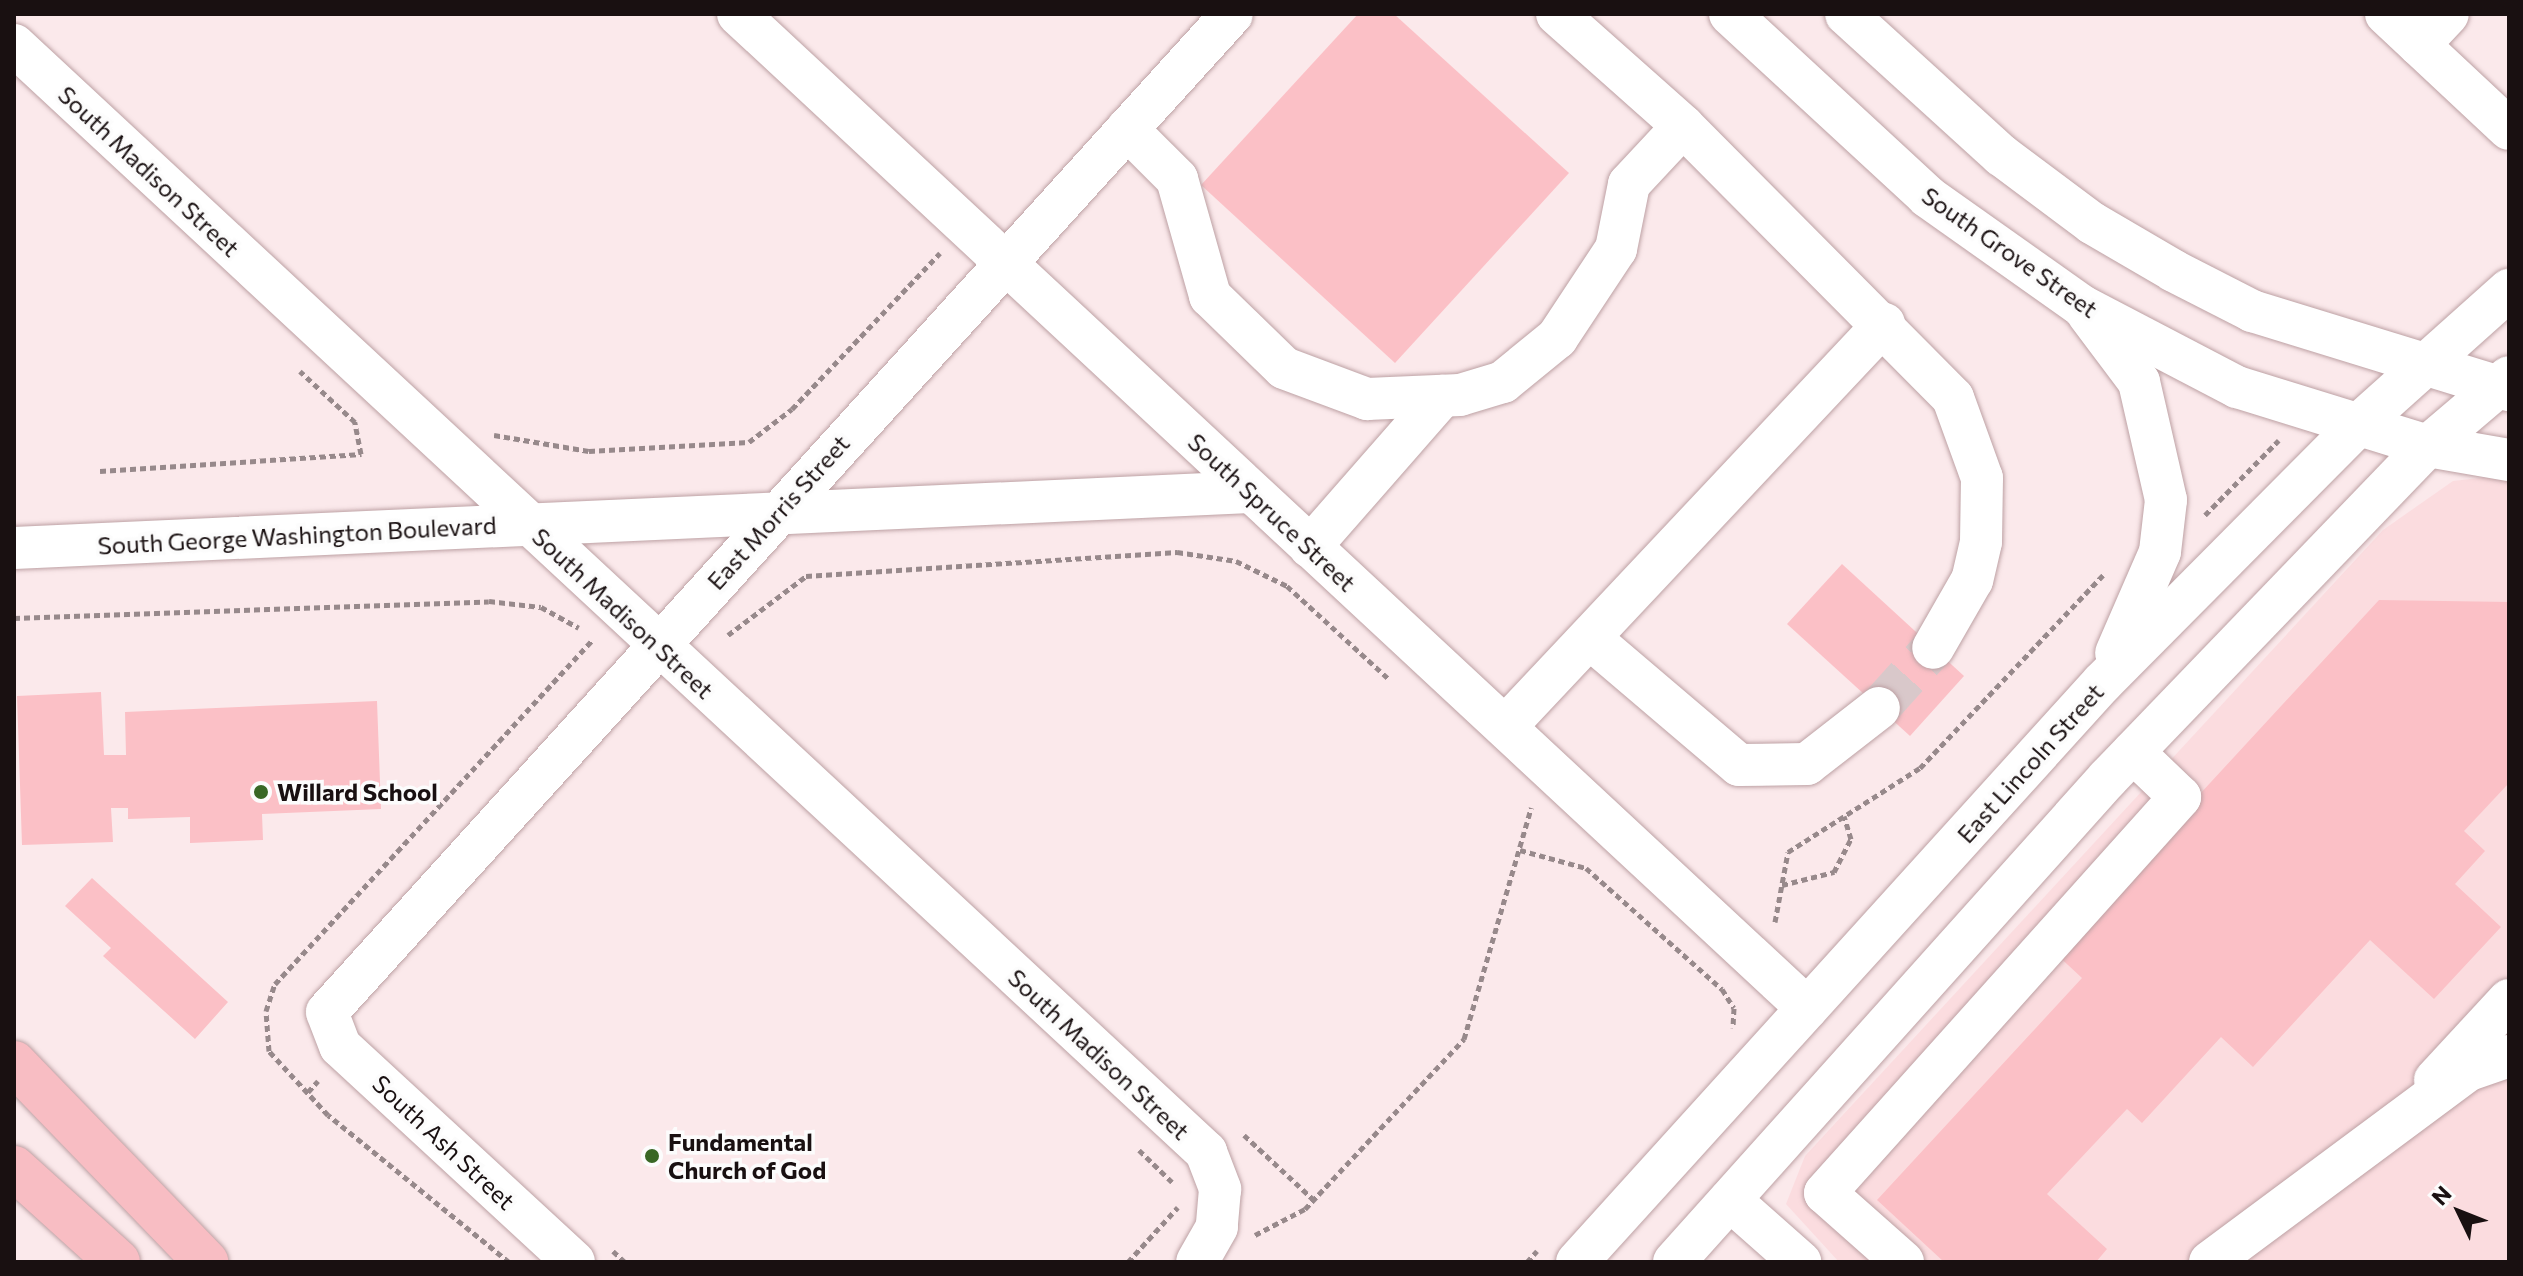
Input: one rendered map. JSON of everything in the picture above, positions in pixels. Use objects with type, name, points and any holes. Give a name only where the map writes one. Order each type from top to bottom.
[{"type":"highway","points":[[14,1063],[206,1262]]},
{"type":"highway","points":[[14,1168],[118,1262]]},
{"type":"street","name":"South Spruce Street","points":[[738,14],[1807,1008]]},
{"type":"street","name":"East Morris Street","points":[[327,1012],[657,644],[1232,14]]},
{"type":"street","points":[[1557,14],[1683,126],[1884,324],[1953,398],[1982,478],[1972,580],[1933,648]]},
{"type":"street","name":"South Grove Street","points":[[1730,14],[1928,197],[2082,306],[2237,387],[2428,446]]},
{"type":"street","points":[[1846,14],[2001,155],[2092,223],[2252,311],[2422,367],[2505,385]]},
{"type":"street","points":[[2386,14],[2509,129]]},
{"type":"street","points":[[2419,45],[2448,14]]},
{"type":"street","name":"South Madison Street","points":[[14,45],[1206,1152],[1204,1193]]},
{"type":"street","points":[[1127,129],[1177,179],[1210,296],[1284,368],[1367,399],[1442,396],[1503,382],[1557,338],[1616,249],[1629,184],[1683,126]]},
{"type":"street","name":"East Lincoln Street","points":[[1577,1262],[2103,682],[2358,425],[2509,290]]},
{"type":"street","points":[[2082,306],[2139,382],[2166,500],[2160,552],[2103,682]]},
{"type":"street","points":[[1506,726],[1592,640],[1884,324]]},
{"type":"street","points":[[1674,1262],[2133,752],[2428,446],[2505,385]]},
{"type":"street","points":[[1310,547],[1442,396]]},
{"type":"street","points":[[2428,446],[2509,460]]},
{"type":"street","name":"South George Washington Boulevard","points":[[14,548],[1250,492]]},
{"type":"street","points":[[1592,640],[1739,765],[1807,764],[1879,708]]},
{"type":"street","points":[[1903,1262],[1825,1193],[2180,797],[2133,752]]},
{"type":"street","points":[[2396,1122],[2509,1000]]},
{"type":"street","name":"South Ash Street","points":[[327,1012],[345,1051],[574,1262]]},
{"type":"street","points":[[2210,1262],[2469,1070],[2509,1056]]},
{"type":"street","points":[[1197,1262],[1217,1227],[1204,1193]]},
{"type":"street","points":[[1730,1200],[1800,1262]]},
{"type":"path","points":[[484,428],[589,451],[749,442],[792,409],[966,226]]},
{"type":"path","points":[[100,471],[361,454],[355,422],[287,358]]},
{"type":"path","points":[[2198,522],[2288,430]]},
{"type":"path","points":[[691,676],[745,617],[806,576],[1177,552],[1236,561],[1287,586],[1404,693]]},
{"type":"path","points":[[1772,939],[1788,852],[1920,768],[2111,567]]},
{"type":"path","points":[[509,1262],[308,1092],[269,1051],[266,1011],[275,984],[592,640]]},
{"type":"path","points":[[1244,1249],[1252,1236],[1305,1209],[1464,1039],[1532,810],[1520,799]]},
{"type":"path","points":[[1782,885],[1834,872],[1851,839],[1844,816]]},
{"type":"path","points":[[1520,850],[1586,868],[1722,989]]},
{"type":"path","points":[[308,1092],[345,1051]]},
{"type":"path","points":[[1133,1144],[1176,1186]]},
{"type":"path","points":[[1128,1262],[1204,1193]]},
{"type":"shaded area","points":[[2498,476],[2509,479],[2509,1262],[1839,1262],[1786,1204],[1805,1156],[2383,530],[2453,481]]},
{"type":"building","points":[[1358,14],[1394,14],[1569,173],[1395,363],[1201,185]]},
{"type":"building","points":[[1842,564],[1964,676],[1910,736],[1787,624]]},
{"type":"building","points":[[2379,600],[2509,602],[2509,783],[2464,831],[2485,851],[2455,884],[2501,927],[2434,999],[2370,940],[2253,1067],[2221,1037],[2142,1123],[2127,1109],[2047,1194],[2107,1249],[2096,1262],[1944,1262],[1877,1200],[2082,978],[2054,952]]},
{"type":"building","points":[[101,692],[104,755],[126,755],[125,712],[377,701],[381,809],[262,814],[263,840],[190,843],[190,817],[128,819],[128,808],[111,808],[113,842],[22,845],[17,696]]},
{"type":"building","points":[[92,878],[228,1002],[195,1039],[103,956],[111,948],[65,906]]},
{"type":"tunnel","points":[[1879,708],[1933,648]]},
{"type":"place","name":"Willard School","points":[[261,792]]},
{"type":"place","name":"Fundamental Church of God","points":[[652,1156]]}]
